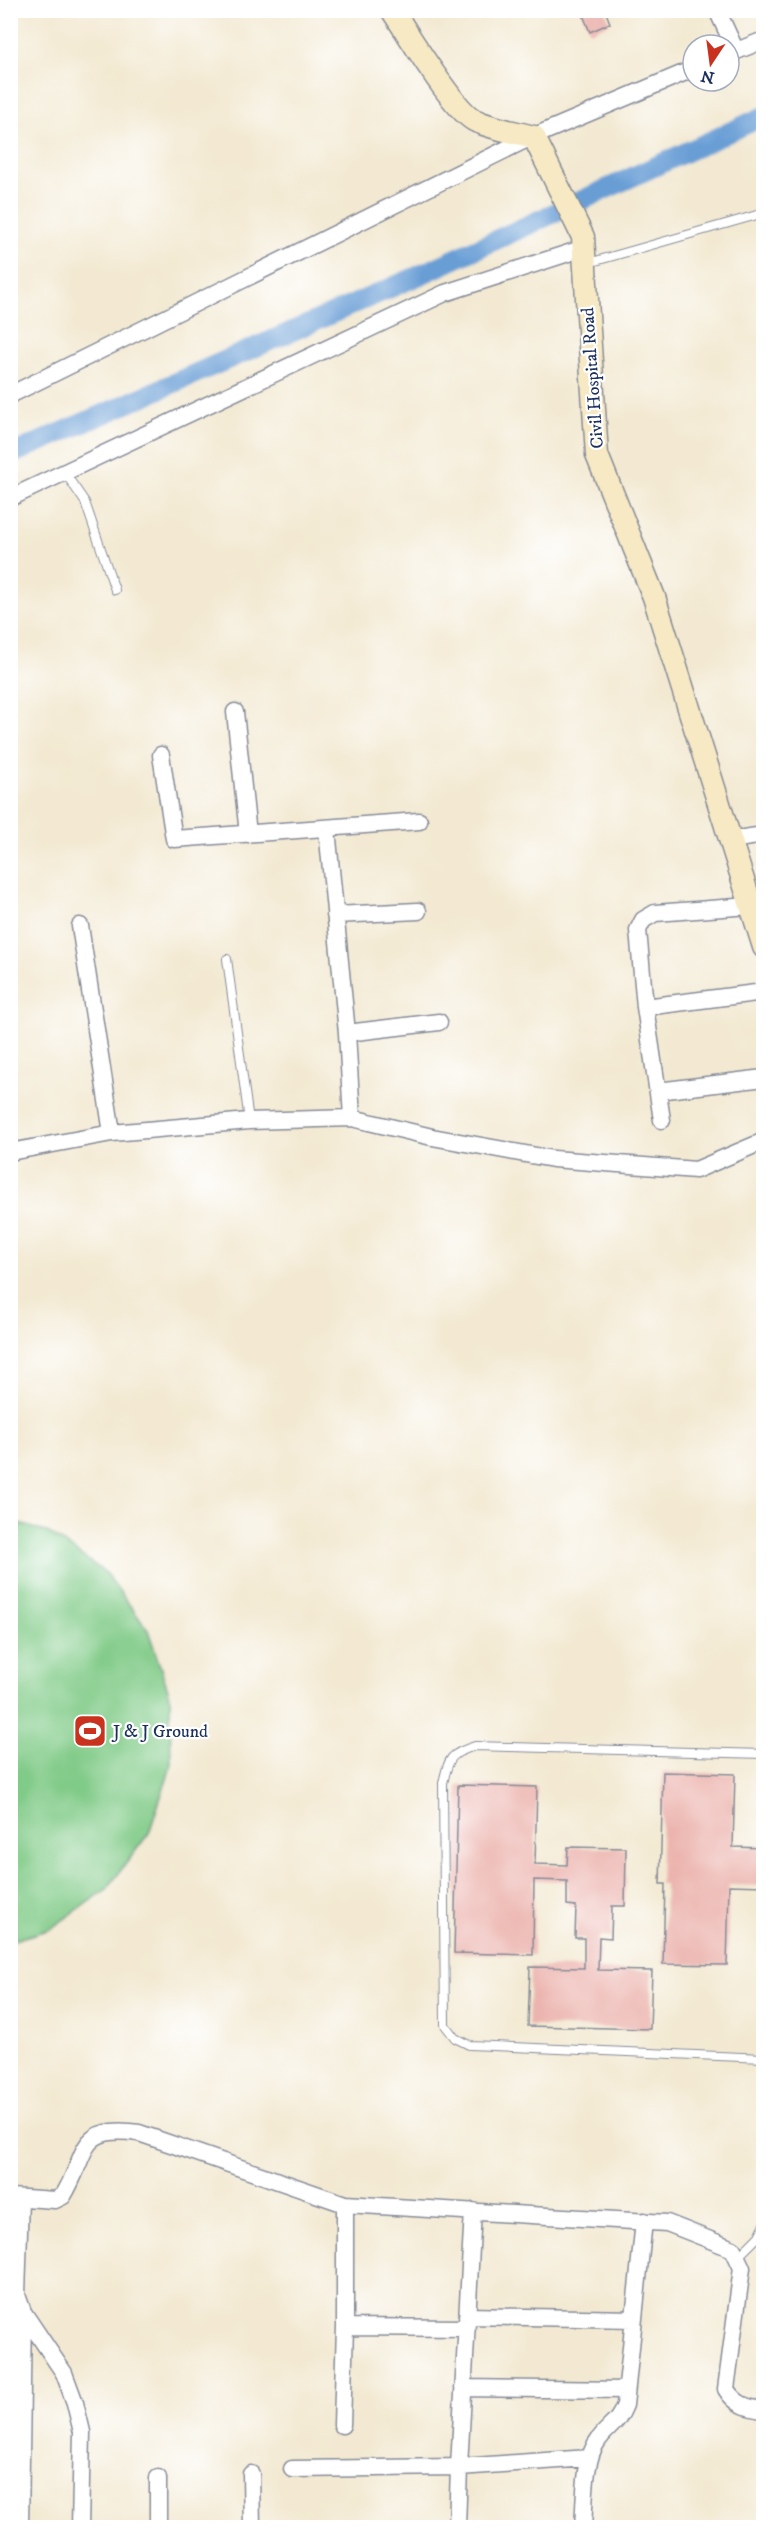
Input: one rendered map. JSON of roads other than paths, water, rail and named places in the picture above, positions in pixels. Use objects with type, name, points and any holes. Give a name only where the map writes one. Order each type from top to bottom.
[{"type":"street","points":[[392,10],[466,115],[475,121],[536,141]]},
{"type":"street","points":[[717,10],[726,33]]},
{"type":"street","points":[[741,49],[764,40]]},
{"type":"street","points":[[10,395],[536,141],[681,75]]},
{"type":"street","name":"Civil Hospital Road","points":[[536,141],[584,250],[597,455],[654,597],[764,947]]},
{"type":"street","points":[[10,498],[445,292],[584,250]]},
{"type":"street","points":[[235,712],[248,834]]},
{"type":"street","points":[[161,754],[174,839],[419,821]]},
{"type":"street","points":[[327,829],[347,1033],[352,1118]]},
{"type":"street","points":[[730,840],[764,835]]},
{"type":"street","points":[[662,1120],[645,1007],[638,930],[643,920],[655,913],[750,906]]},
{"type":"street","points":[[335,915],[418,911]]},
{"type":"street","points":[[80,926],[112,1133]]},
{"type":"street","points":[[645,1007],[764,992]]},
{"type":"street","points":[[347,1033],[439,1022]]},
{"type":"street","points":[[658,1091],[764,1078]]},
{"type":"street","points":[[10,1152],[112,1133],[249,1121],[352,1118],[432,1137],[553,1159],[696,1170],[764,1141]]},
{"type":"street","points":[[20,2528],[22,2312],[17,2295],[15,2197],[55,2200],[63,2196],[88,2142],[98,2133],[116,2130],[139,2133],[345,2204],[667,2223],[733,2248],[742,2268],[726,2389],[732,2399],[740,2405],[764,2410]]},
{"type":"street","points":[[342,2425],[345,2204]]},
{"type":"street","points":[[457,2528],[473,2211]]},
{"type":"street","points":[[583,2528],[589,2458],[599,2439],[619,2420],[625,2405],[644,2221]]},
{"type":"street","points":[[22,2312],[64,2373],[75,2403],[82,2432],[80,2528]]},
{"type":"street","points":[[345,2327],[634,2319]]},
{"type":"street","points":[[463,2388],[626,2390]]},
{"type":"street","points":[[292,2469],[459,2467],[589,2458]]},
{"type":"street","points":[[251,2474],[252,2528]]},
{"type":"street","points":[[158,2478],[158,2528]]},
{"type":"lane","points":[[584,250],[764,213]]},
{"type":"lane","points":[[65,473],[85,502],[115,590]]},
{"type":"lane","points":[[227,959],[249,1121]]},
{"type":"lane","points":[[764,1754],[474,1746],[454,1752],[447,1762],[443,1783],[445,2025],[455,2038],[470,2044],[764,2058]]},
{"type":"lane","points":[[738,2256],[759,2236],[764,2226]]},
{"type":"waterway","points":[[10,455],[420,275],[764,116]]},
{"type":"place","name":"J & J Ground","points":[[90,1731]]}]
